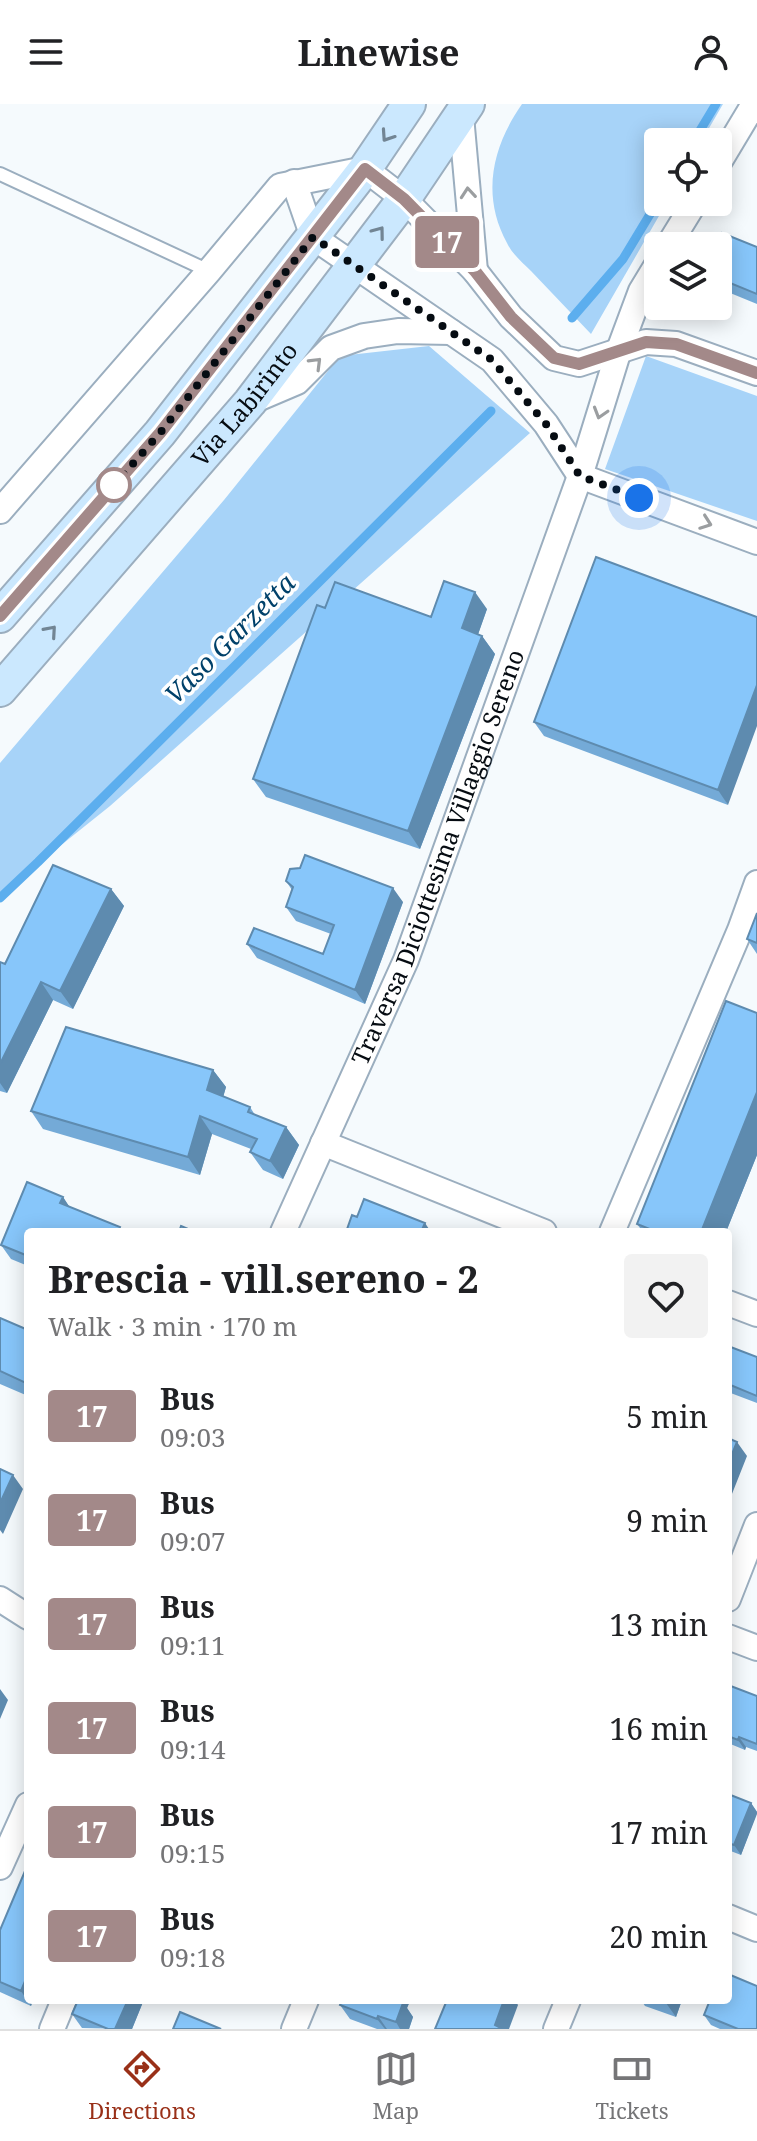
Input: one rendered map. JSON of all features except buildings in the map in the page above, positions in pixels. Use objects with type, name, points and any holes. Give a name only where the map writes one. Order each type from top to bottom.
[{"type":"street","name":"Via Labirinto","points":[[0,616],[160,433],[365,169],[409,104]]},
{"type":"street","points":[[732,141],[754,104]]},
{"type":"street","name":"Via Labirinto","points":[[0,690],[250,402],[404,199],[465,110]]},
{"type":"street","points":[[465,110],[475,271]]},
{"type":"street","points":[[0,511],[280,186],[365,169],[404,199],[475,271],[511,317],[554,358],[579,364],[646,342],[676,344],[757,373]]},
{"type":"street","points":[[294,182],[313,237],[492,360],[546,424],[580,476],[757,542]]},
{"type":"street","points":[[619,350],[644,286]]},
{"type":"street","points":[[250,402],[297,382],[331,348],[364,336],[398,331],[451,332]]},
{"type":"street","name":"Traversa Diciottesima Villaggio Sereno","points":[[285,1228],[406,960],[580,476],[619,350]]},
{"type":"street","points":[[614,1228],[757,883]]},
{"type":"street","points":[[323,1143],[534,1228]]},
{"type":"street","points":[[732,1305],[757,1314]]},
{"type":"street","points":[[732,1589],[757,1525]]},
{"type":"street","points":[[0,1599],[24,1614]]},
{"type":"street","points":[[732,1639],[757,1648]]},
{"type":"street","points":[[0,1867],[24,1814]]},
{"type":"street","points":[[732,1919],[757,1929]]},
{"type":"street","points":[[52,2029],[62,2004]]},
{"type":"street","points":[[294,2029],[304,2004]]},
{"type":"street","points":[[556,2029],[566,2004]]},
{"type":"lane","points":[[0,174],[209,271]]},
{"type":"shaded area","points":[[522,104],[723,104],[709,128],[644,128],[644,216],[659,216],[650,232],[644,232],[644,242],[591,334],[515,255],[499,225],[492,189],[494,172],[497,154]]},
{"type":"shaded area","points":[[429,346],[530,433],[110,806],[0,894],[0,763],[224,500],[340,356]]},
{"type":"shaded area","points":[[646,356],[757,396],[757,521],[605,469]]},
{"type":"waterway","name":"Vaso Garzetta","points":[[701,128],[716,104]]},
{"type":"waterway","name":"Vaso Garzetta","points":[[572,318],[623,259],[649,216]]},
{"type":"waterway","name":"Vaso Garzetta","points":[[0,898],[491,411]]},
{"type":"bus line","name":"17","points":[[0,616],[160,433],[365,169],[404,199],[475,271],[511,317],[554,358],[579,364],[646,342],[676,344],[757,373]]},
{"type":"route","points":[[114,485],[160,433],[313,237],[492,360],[546,424],[580,476],[639,498]]}]
